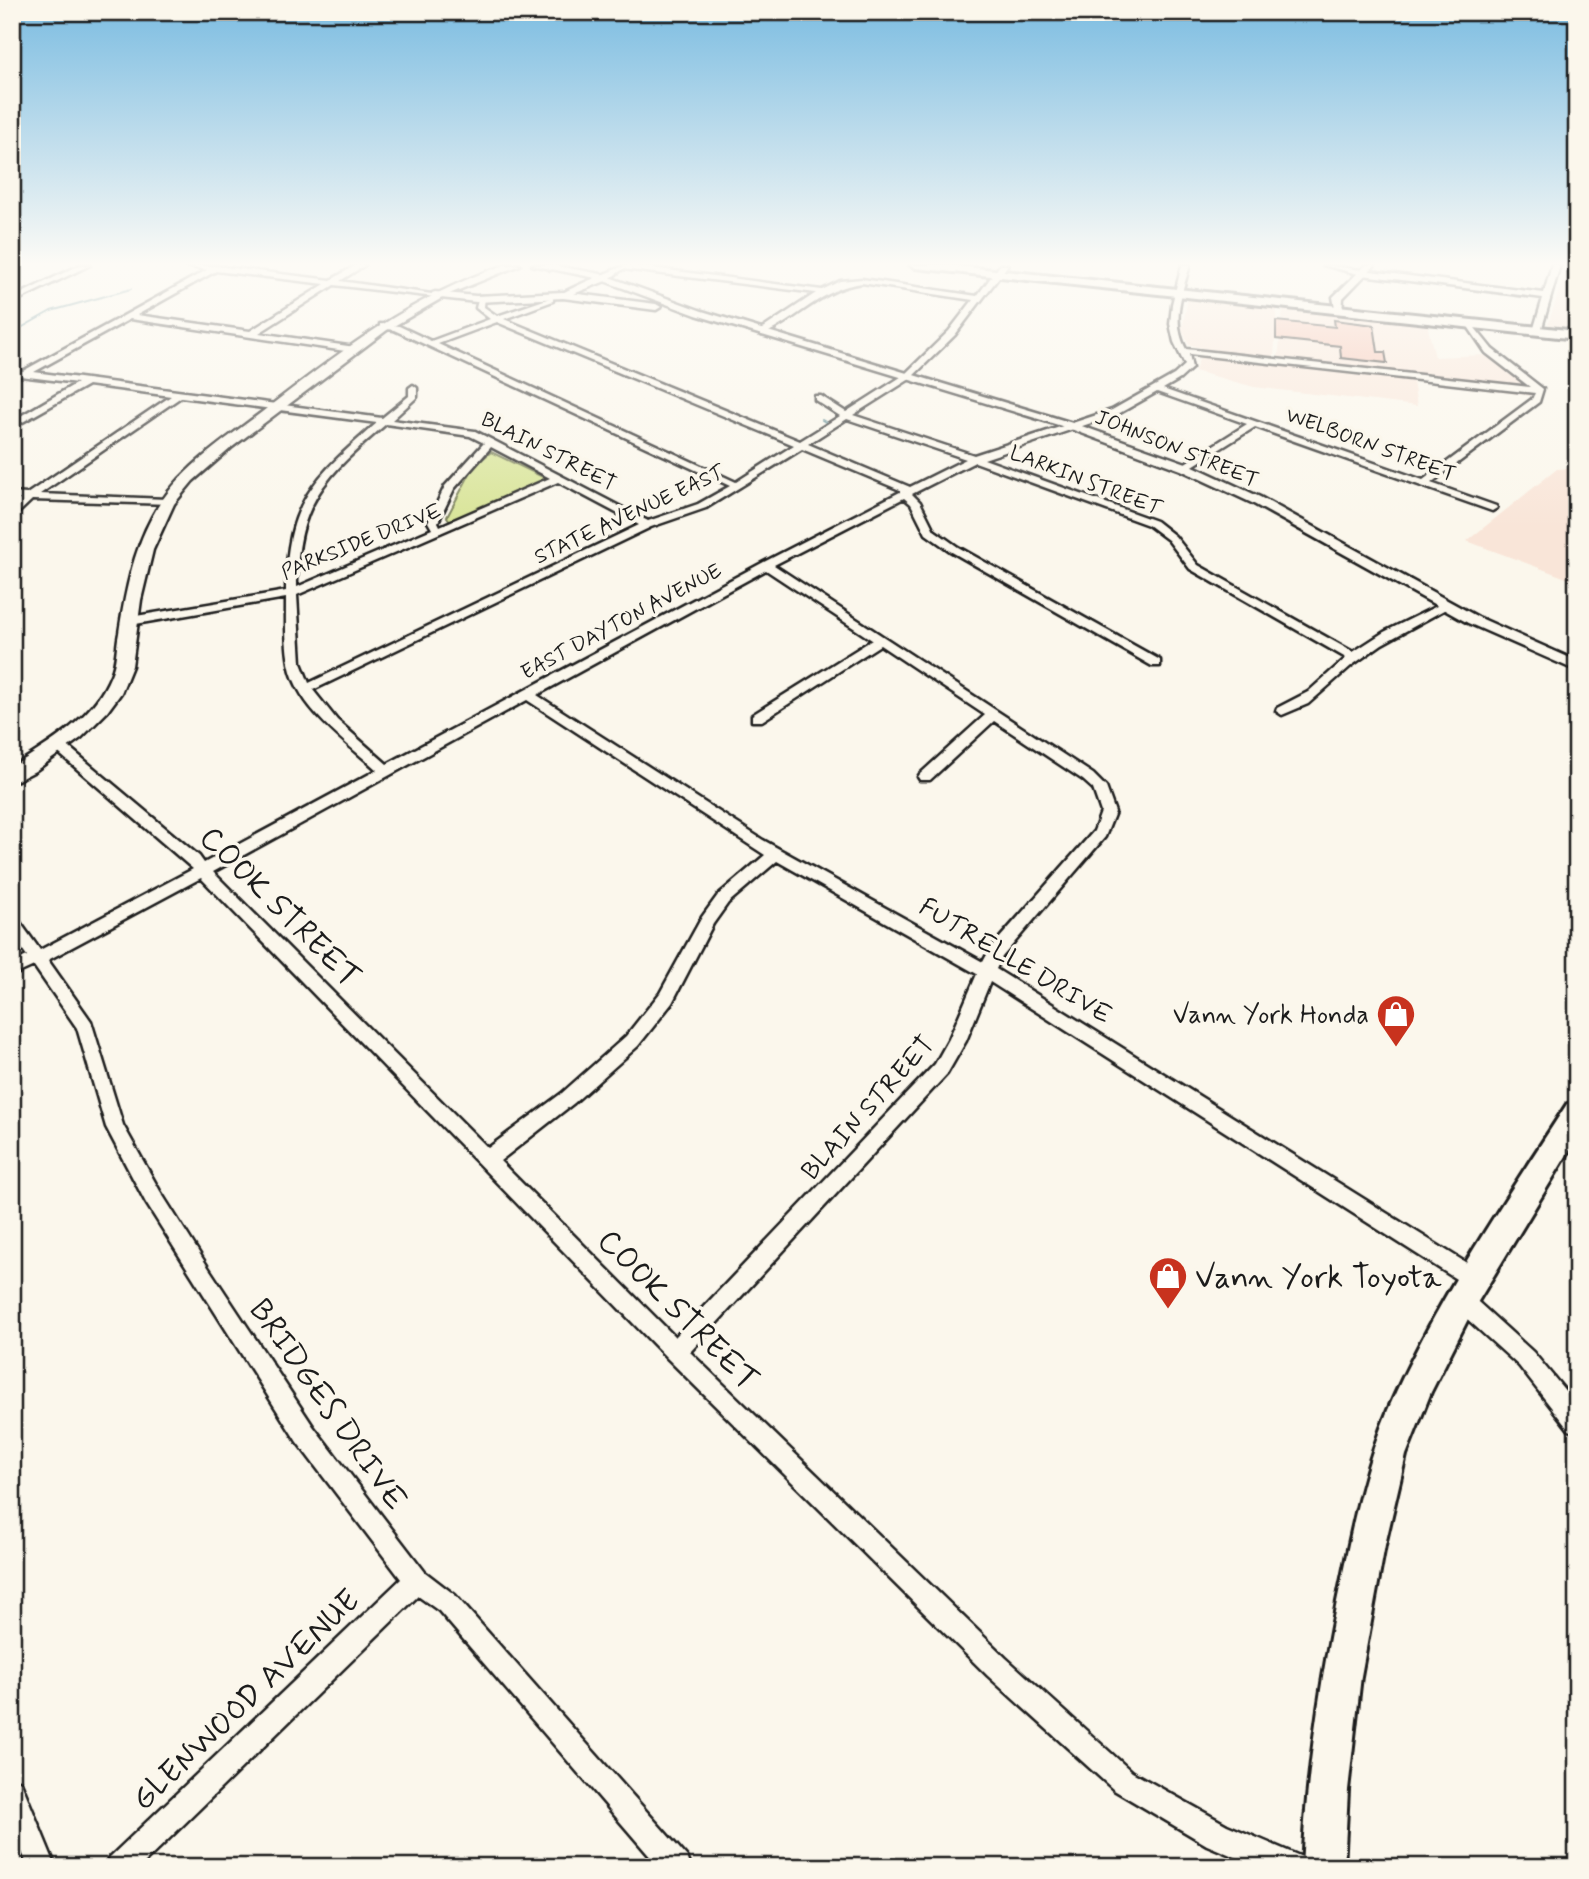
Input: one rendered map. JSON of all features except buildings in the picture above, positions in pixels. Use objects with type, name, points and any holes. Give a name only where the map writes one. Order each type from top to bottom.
[{"type":"main road","points":[[12,776],[59,746],[100,708],[120,676],[139,568],[167,502],[209,460],[347,353]]},
{"type":"main road","points":[[1323,1867],[1325,1798],[1348,1639],[1373,1518],[1401,1422],[1467,1289],[1577,1114]]},
{"type":"street","points":[[12,378],[62,353]]},
{"type":"street","points":[[450,353],[737,486]]},
{"type":"street","points":[[578,353],[905,488],[905,494],[915,502],[930,532],[954,549],[1156,663]]},
{"type":"street","name":"JOHNSON STREET","points":[[827,353],[1072,426],[1185,467],[1256,500],[1517,642],[1577,667]]},
{"type":"street","name":"STATE AVENUE EAST","points":[[306,689],[647,525],[702,506],[907,377],[931,353]]},
{"type":"street","name":"EAST DAYTON AVENUE","points":[[12,970],[39,958],[766,565],[973,458],[1115,412],[1156,389],[1189,366],[1185,353]]},
{"type":"street","points":[[1200,353],[1540,391]]},
{"type":"street","points":[[1491,353],[1540,391]]},
{"type":"street","name":"BLAIN STREET","points":[[12,372],[472,433],[647,525]]},
{"type":"street","points":[[12,425],[86,382]]},
{"type":"street","points":[[386,771],[321,710],[299,678],[295,663],[294,544],[298,522],[305,505],[319,484],[413,397],[413,388]]},
{"type":"street","name":"WELBORN STREET","points":[[1156,389],[1492,508]]},
{"type":"street","points":[[1425,483],[1536,400],[1540,391]]},
{"type":"street","points":[[12,516],[29,497],[181,393]]},
{"type":"street","name":"LARKIN STREET","points":[[818,398],[846,416],[973,458],[1160,527],[1177,540],[1185,558],[1194,567],[1353,657]]},
{"type":"street","points":[[1185,467],[1255,423]]},
{"type":"street","points":[[438,531],[433,523],[449,488],[489,443]]},
{"type":"street","name":"PARKSIDE DRIVE","points":[[130,621],[293,593],[558,479]]},
{"type":"street","points":[[12,496],[167,502]]},
{"type":"street","name":"BLAIN STREET","points":[[675,1352],[941,1069],[953,1052],[986,971],[996,954],[1100,833],[1108,812],[1099,787],[1088,777],[766,565]]},
{"type":"street","points":[[1282,711],[1306,702],[1353,657],[1389,634],[1447,605]]},
{"type":"street","points":[[757,718],[880,640]]},
{"type":"street","name":"FUTRELLE DRIVE","points":[[527,694],[776,854],[986,971],[1467,1289],[1577,1422]]},
{"type":"street","points":[[925,777],[994,714]]},
{"type":"street","name":"COOK STREET","points":[[59,746],[194,860],[675,1352],[998,1667],[1123,1781],[1217,1835],[1292,1867]]},
{"type":"street","points":[[487,1160],[568,1098],[632,1041],[666,998],[707,921],[723,899],[776,854]]},
{"type":"street","name":"BRIDGES DRIVE","points":[[12,922],[85,1026],[115,1127],[153,1197],[305,1434],[417,1580],[447,1603],[677,1867]]},
{"type":"street","name":"GLENWOOD AVENUE","points":[[120,1867],[417,1580]]},
{"type":"street","points":[[12,1791],[42,1867]]},
{"type":"shaded area","points":[[1201,353],[1235,353],[1278,359],[1279,353],[1434,353],[1435,357],[1485,355],[1530,384],[1533,396],[1413,381],[1417,406],[1254,387],[1195,371]]},
{"type":"shaded area","points":[[1238,353],[1274,353],[1274,357]]},
{"type":"shaded area","points":[[1577,468],[1577,582],[1467,541],[1557,469]]},
{"type":"green space","points":[[491,452],[547,479],[451,522],[447,517],[474,466]]},
{"type":"waterway","points":[[822,420],[827,423]]},
{"type":"place","name":"Vann York Honda","points":[[1396,1048]]},
{"type":"place","name":"Vann York Toyota","points":[[1168,1310]]}]
